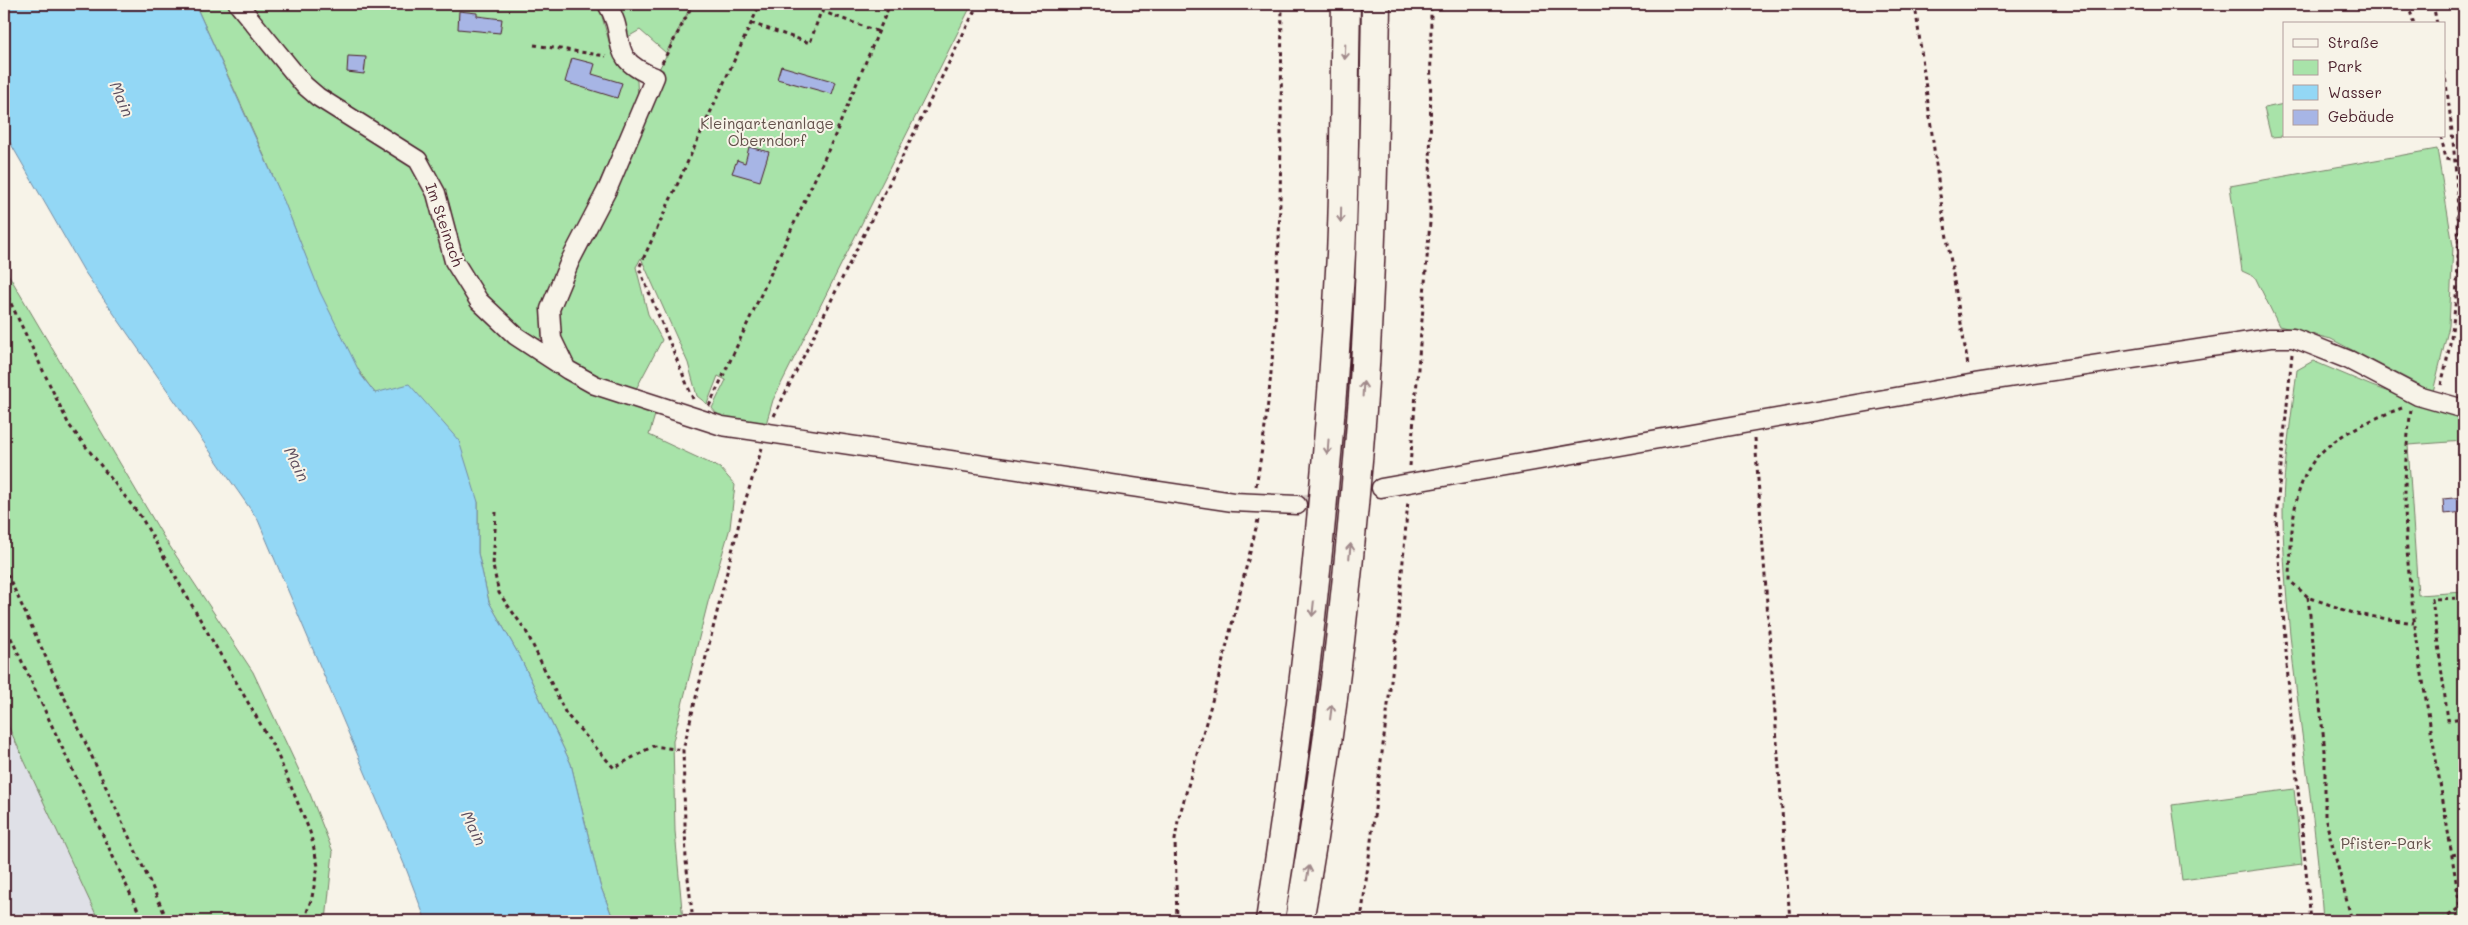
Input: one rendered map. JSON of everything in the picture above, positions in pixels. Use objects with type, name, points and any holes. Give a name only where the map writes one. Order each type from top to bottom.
[{"type":"highway","points":[[1270,921],[1289,802],[1321,538],[1341,251],[1346,4]]},
{"type":"highway","points":[[1299,921],[1323,774],[1354,500],[1363,396],[1370,262],[1376,4]]},
{"type":"street","name":"Im Steinach","points":[[238,4],[311,91],[418,160],[436,193],[454,260],[479,301],[502,324],[568,370],[595,385],[702,420],[767,433],[1258,504],[1297,505]]},
{"type":"street","points":[[568,370],[552,340],[550,310],[570,261],[608,188],[655,77],[636,70],[626,61],[618,42],[612,12],[607,4]]},
{"type":"street","points":[[1381,488],[1975,383],[2270,338],[2293,338],[2349,360],[2380,377],[2435,402],[2464,409]]},
{"type":"path","points":[[655,77],[693,4]]},
{"type":"path","points":[[702,420],[639,268],[760,4]]},
{"type":"path","points":[[702,420],[833,140],[890,4]]},
{"type":"path","points":[[693,921],[686,861],[682,793],[683,750],[742,511],[778,404],[978,4]]},
{"type":"path","points":[[1176,921],[1175,840],[1178,821],[1218,680],[1258,504],[1273,362],[1279,257],[1282,4]]},
{"type":"path","points":[[1361,921],[1397,633],[1430,222],[1431,4]]},
{"type":"path","points":[[1914,4],[1948,242],[1968,366],[1975,383]]},
{"type":"path","points":[[2408,4],[2413,22]]},
{"type":"path","points":[[2433,4],[2437,22]]},
{"type":"path","points":[[751,23],[810,43],[821,11],[879,32]]},
{"type":"path","points":[[534,45],[583,50],[626,61]]},
{"type":"path","points":[[2435,402],[2449,361],[2459,300],[2461,220],[2457,162],[2446,83]]},
{"type":"path","points":[[2442,138],[2446,159],[2464,162]]},
{"type":"path","points":[[4,289],[69,425],[141,517],[276,751],[310,832],[318,866],[312,898],[304,921]]},
{"type":"path","points":[[2293,338],[2276,518],[2291,718],[2311,921]]},
{"type":"path","points":[[2414,623],[2356,614],[2308,597],[2290,581],[2297,498],[2310,467],[2328,448],[2357,427],[2412,404],[2406,441],[2405,488],[2414,623],[2460,906],[2464,911]]},
{"type":"path","points":[[1754,422],[1790,921]]},
{"type":"path","points":[[496,512],[493,566],[499,592],[507,607],[526,631],[566,714],[614,768],[653,746],[683,750]]},
{"type":"path","points":[[4,568],[168,921]]},
{"type":"path","points":[[2308,597],[2325,751],[2325,817],[2352,921]]},
{"type":"path","points":[[2464,598],[2432,600],[2448,720],[2464,718]]},
{"type":"path","points":[[4,623],[143,921]]},
{"type":"path","points":[[2461,786],[2464,805]]},
{"type":"path","points":[[2452,855],[2464,852]]},
{"type":"path","points":[[2442,921],[2460,906]]},
{"type":"shaded area","points":[[4,717],[99,921],[4,921]]},
{"type":"green space","points":[[195,4],[238,4],[303,85],[417,160],[453,261],[495,319],[655,415],[649,435],[720,468],[735,485],[730,528],[708,602],[673,741],[675,831],[683,921],[614,921],[600,885],[571,764],[520,657],[489,602],[478,553],[478,502],[375,393],[346,349],[323,301],[284,202]]},
{"type":"green space","points":[[242,4],[596,4],[601,13],[612,52],[637,81],[638,97],[584,216],[543,337],[533,342],[470,285],[429,173],[320,92]]},
{"type":"green space","points":[[607,4],[692,4],[666,53],[640,30],[619,42]]},
{"type":"green space","name":"Kleingartenanlage Oberndorf","points":[[693,4],[972,4],[773,400],[766,424],[736,421],[716,413],[712,408],[726,380],[718,376],[707,404],[697,396],[688,363],[641,258],[636,267],[648,314],[662,340],[636,389],[629,394],[570,367],[559,340],[558,311],[655,77]]},
{"type":"green space","points":[[2283,104],[2283,136],[2271,137],[2264,108]]},
{"type":"green space","points":[[2437,149],[2453,246],[2449,326],[2433,392],[2331,339],[2279,326],[2255,277],[2242,271],[2230,186]]},
{"type":"green space","points":[[4,267],[163,536],[253,672],[310,794],[333,852],[326,921],[99,921],[4,717]]},
{"type":"green space","name":"Pfister-Park","points":[[2313,361],[2372,386],[2464,419],[2464,441],[2408,445],[2418,595],[2464,592],[2464,921],[2323,921],[2313,818],[2293,665],[2284,562],[2283,510],[2286,458],[2297,370]]},
{"type":"green space","points":[[2294,789],[2302,864],[2182,880],[2172,805]]},
{"type":"water","name":"Main","points":[[4,4],[195,4],[284,201],[320,292],[361,375],[375,393],[409,384],[459,441],[478,502],[478,553],[489,602],[520,657],[571,764],[600,885],[614,921],[426,921],[407,871],[258,520],[84,271],[4,132]]},
{"type":"building","points":[[459,11],[477,13],[477,16],[502,19],[500,33],[458,29]]},
{"type":"building","points":[[348,56],[366,57],[364,74],[347,72]]},
{"type":"building","points":[[572,58],[595,64],[592,74],[622,83],[617,98],[565,82]]},
{"type":"building","points":[[781,66],[836,82],[832,94],[777,79]]},
{"type":"building","points":[[749,147],[769,152],[760,181],[732,173],[737,160],[745,163]]},
{"type":"building","points":[[2464,497],[2464,512],[2444,514],[2443,499]]},
{"type":"tunnel","points":[[1297,505],[1381,488]]}]
